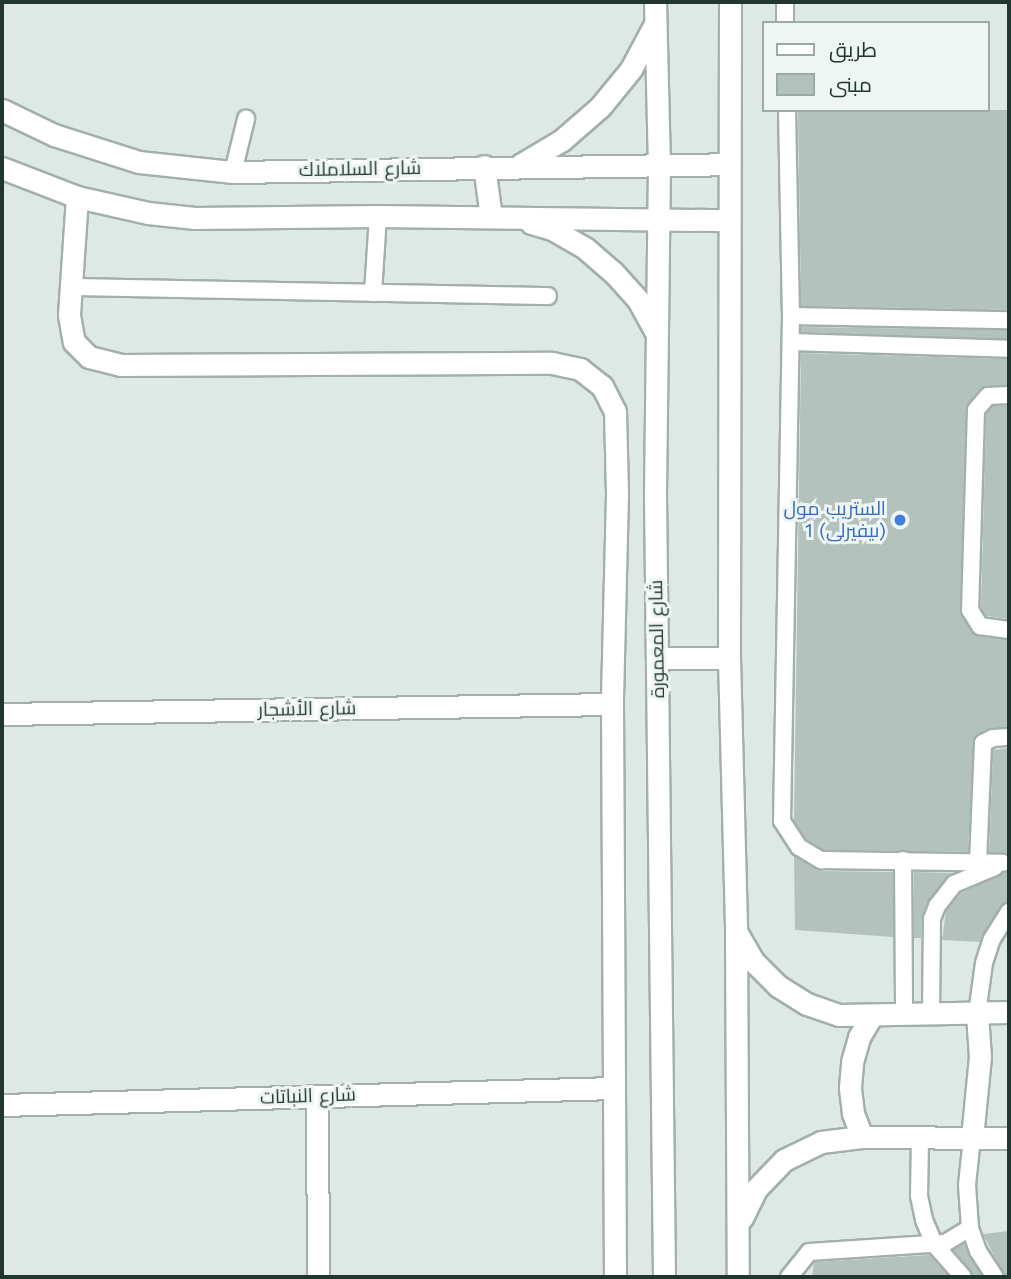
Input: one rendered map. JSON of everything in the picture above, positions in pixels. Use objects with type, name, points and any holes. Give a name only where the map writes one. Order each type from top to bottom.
[{"type":"street","name":"شارع المعمورة","points":[[656,2],[654,26],[659,165],[655,495],[664,1277]]},
{"type":"street","points":[[730,2],[729,658],[736,933],[738,1277]]},
{"type":"street","points":[[520,165],[562,140],[600,107],[631,69],[654,26]]},
{"type":"street","name":"شارع السلاملاك","points":[[2,110],[54,135],[139,162],[233,172],[520,165],[729,164]]},
{"type":"street","points":[[484,166],[491,217]]},
{"type":"street","points":[[2,168],[77,197],[148,213],[195,218],[378,216],[728,220]]},
{"type":"street","points":[[77,197],[69,315],[74,342],[89,357],[120,365],[552,363],[580,369],[602,386],[615,411],[617,494],[612,704],[615,1277]]},
{"type":"street","points":[[516,218],[552,229],[584,247],[614,272],[630,291],[657,333]]},
{"type":"street","points":[[617,494],[655,495]]},
{"type":"street","points":[[657,658],[729,658]]},
{"type":"street","name":"شارع الأشجار","points":[[2,714],[612,704]]},
{"type":"street","points":[[736,933],[762,970],[778,986],[807,1004],[839,1015],[1009,1012]]},
{"type":"street","points":[[972,1138],[980,1057],[977,1014]]},
{"type":"street","points":[[862,1137],[853,1113],[850,1087],[852,1062],[859,1037],[872,1015]]},
{"type":"street","name":"شارع النباتات","points":[[2,1105],[614,1088]]},
{"type":"street","points":[[317,1096],[318,1277]]},
{"type":"street","points":[[739,1226],[756,1189],[784,1160],[821,1142],[862,1137],[1009,1138]]},
{"type":"lane","points":[[785,2],[785,21]]},
{"type":"lane","points":[[787,112],[791,342],[782,821],[799,847],[821,860],[978,863],[1006,861]]},
{"type":"lane","points":[[233,172],[246,119]]},
{"type":"lane","points":[[373,293],[378,216]]},
{"type":"lane","points":[[70,287],[548,296]]},
{"type":"lane","points":[[791,316],[1009,320]]},
{"type":"lane","points":[[791,342],[1009,349]]},
{"type":"lane","points":[[1009,394],[988,396],[976,410],[970,610],[980,626],[1009,630]]},
{"type":"lane","points":[[978,863],[983,743],[993,738],[1009,737]]},
{"type":"lane","points":[[903,860],[904,1015]]},
{"type":"lane","points":[[931,1015],[932,919],[937,906],[954,884],[1006,861]]},
{"type":"lane","points":[[977,1014],[984,963],[992,939],[1009,912]]},
{"type":"lane","points":[[972,1138],[967,1185],[970,1228],[978,1251],[995,1277]]},
{"type":"lane","points":[[919,1139],[919,1196],[934,1244],[963,1277]]},
{"type":"lane","points":[[789,1277],[809,1252],[934,1244],[955,1240],[970,1228]]},
{"type":"building","points":[[1009,110],[1009,310],[801,306],[798,112]]},
{"type":"building","points":[[801,327],[1009,330],[1009,339],[801,332]]},
{"type":"building","points":[[801,353],[1009,359],[1009,385],[983,387],[966,410],[960,610],[975,635],[1009,640],[1009,727],[989,728],[974,738],[968,852],[824,850],[806,839],[794,820]]},
{"type":"building","points":[[1009,405],[1009,619],[986,616],[981,607],[986,414],[993,406]]},
{"type":"building","points":[[1009,748],[1009,855],[989,852],[993,750]]},
{"type":"building","points":[[794,856],[821,871],[893,872],[893,937],[795,930]]},
{"type":"building","points":[[1009,871],[1009,902],[1000,906],[980,942],[942,940],[946,911],[961,893]]},
{"type":"building","points":[[914,872],[954,873],[946,878],[927,902],[922,918],[921,938],[914,938]]},
{"type":"building","points":[[1009,1231],[1009,1277],[1005,1277],[983,1234]]},
{"type":"building","points":[[964,1244],[983,1277],[973,1277],[953,1250]]},
{"type":"building","points":[[929,1255],[949,1277],[812,1277],[814,1262]]},
{"type":"place","name":"الستريب مول 1 (بيفيرلى)","points":[[900,520]]}]
